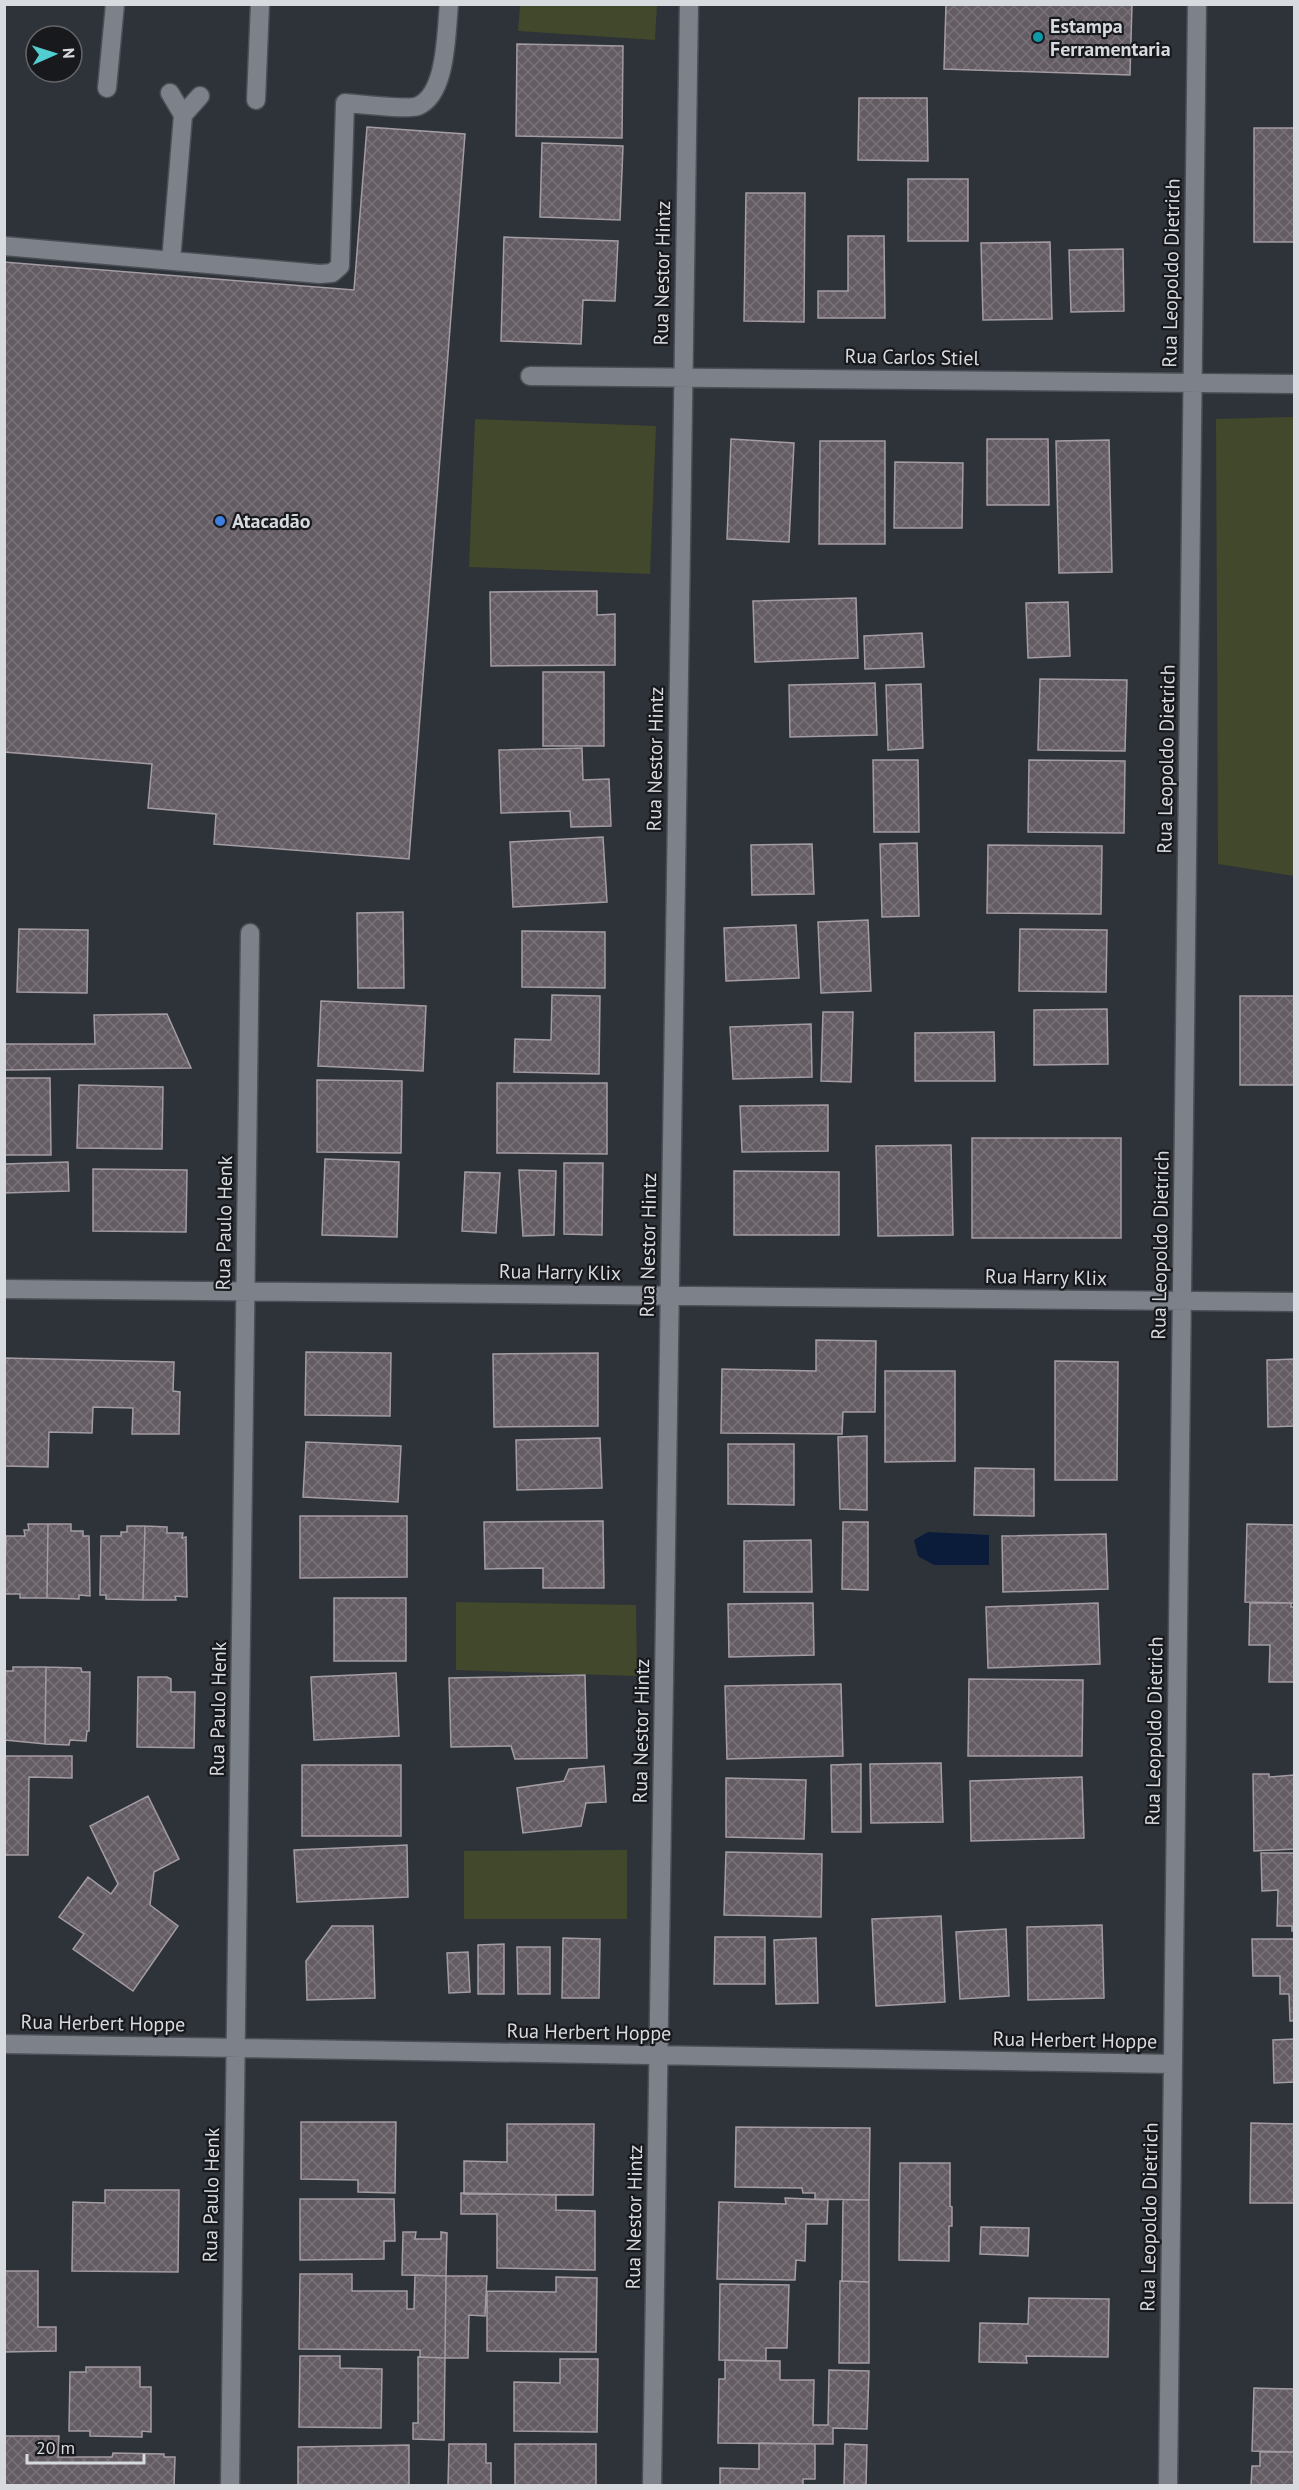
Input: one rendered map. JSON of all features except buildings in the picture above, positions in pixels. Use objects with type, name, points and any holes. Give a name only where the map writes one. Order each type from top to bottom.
[{"type":"street","points":[[107,88],[115,4]]},
{"type":"street","points":[[256,100],[260,4]]},
{"type":"street","points":[[4,246],[320,274],[332,273],[340,266],[345,103],[417,107],[430,98],[439,83],[449,4]]},
{"type":"street","name":"Rua Nestor Hintz","points":[[652,2486],[689,4]]},
{"type":"street","name":"Rua Leopoldo Dietrich","points":[[1168,2486],[1197,4]]},
{"type":"street","points":[[170,93],[183,115],[171,261]]},
{"type":"street","points":[[183,115],[200,96]]},
{"type":"street","name":"Rua Carlos Stiel","points":[[530,376],[1294,384]]},
{"type":"street","name":"Rua Paulo Henk","points":[[230,2486],[250,933]]},
{"type":"street","name":"Rua Harry Klix","points":[[4,1289],[1294,1302]]},
{"type":"street","name":"Rua Herbert Hoppe","points":[[4,2044],[1173,2064]]},
{"type":"green space","points":[[520,5],[657,5],[655,40],[518,31]]},
{"type":"green space","points":[[1294,417],[1294,876],[1218,864],[1216,419]]},
{"type":"green space","points":[[475,419],[656,426],[650,574],[469,567]]},
{"type":"green space","points":[[456,1602],[636,1605],[637,1676],[456,1670]]},
{"type":"green space","points":[[627,1850],[627,1919],[464,1919],[464,1851]]},
{"type":"water","points":[[928,1532],[989,1535],[989,1565],[934,1565],[918,1556],[914,1540]]},
{"type":"place","name":"Estampa Ferramentaria","points":[[1038,37]]},
{"type":"place","name":"Atacadão","points":[[220,521]]}]
